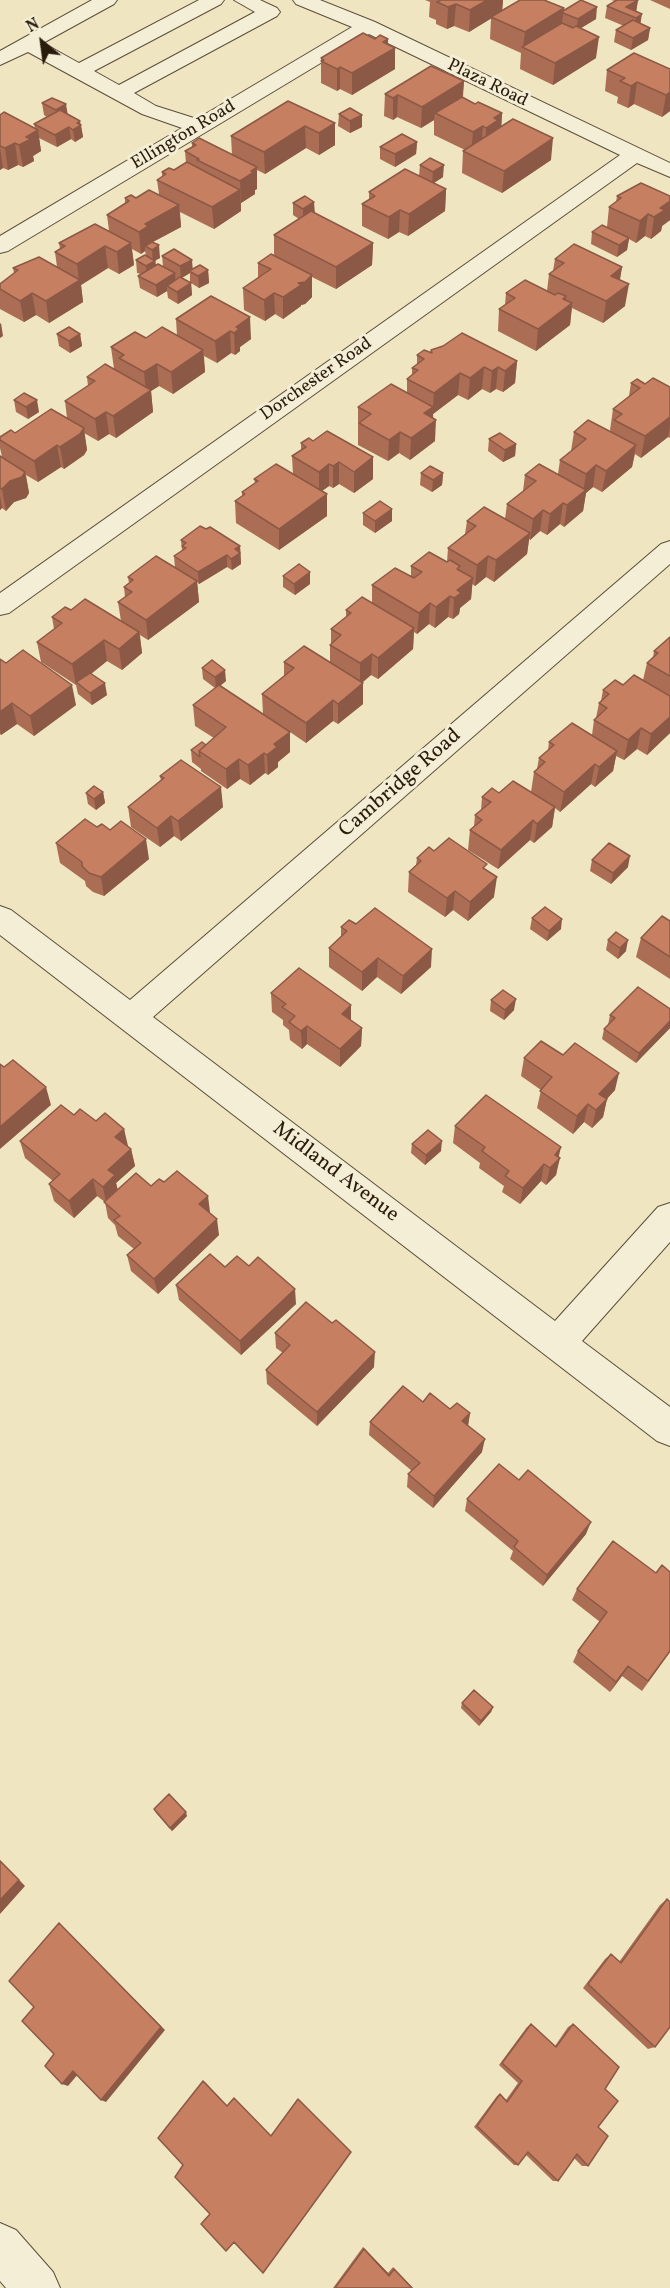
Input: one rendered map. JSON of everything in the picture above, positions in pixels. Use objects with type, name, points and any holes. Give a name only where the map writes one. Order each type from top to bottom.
[{"type":"street","points":[[0,59],[107,0]]},
{"type":"street","points":[[79,71],[214,0]]},
{"type":"street","points":[[119,93],[270,12],[244,0]]},
{"type":"street","name":"Plaza Road","points":[[303,0],[369,26],[670,171]]},
{"type":"street","points":[[354,0],[369,26]]},
{"type":"street","name":"Ellington Road","points":[[0,246],[369,26]]},
{"type":"street","points":[[30,44],[149,110],[200,127]]},
{"type":"street","name":"Dorchester Road","points":[[0,606],[634,155]]},
{"type":"street","name":"Cambridge Road","points":[[132,1017],[670,550]]},
{"type":"street","name":"Midland Avenue","points":[[0,918],[670,1429]]},
{"type":"street","points":[[558,1343],[670,1218]]},
{"type":"street","points":[[0,2246],[37,2288]]},
{"type":"building","points":[[441,0],[487,0],[470,10],[456,4],[448,7],[437,2]]},
{"type":"building","points":[[520,0],[544,0],[564,8],[525,32],[491,17]]},
{"type":"building","points":[[581,0],[597,7],[578,19],[563,13],[563,11]]},
{"type":"building","points":[[617,0],[638,0],[626,7],[642,14],[636,18],[607,6]]},
{"type":"building","points":[[633,20],[650,28],[633,38],[616,30]]},
{"type":"building","points":[[562,23],[573,28],[576,26],[599,37],[555,63],[522,47]]},
{"type":"building","points":[[363,33],[375,39],[380,35],[388,39],[383,42],[395,48],[352,73],[321,61],[324,60],[321,58]]},
{"type":"building","points":[[634,53],[670,69],[670,92],[666,95],[637,82],[631,86],[620,81],[625,78],[607,70]]},
{"type":"building","points":[[431,66],[464,81],[422,107],[398,95],[393,98],[385,94]]},
{"type":"building","points":[[462,97],[502,113],[494,118],[498,120],[486,128],[483,126],[473,132],[435,113]]},
{"type":"building","points":[[52,98],[66,104],[56,110],[42,103]]},
{"type":"building","points":[[288,101],[335,123],[319,133],[305,126],[264,152],[231,136]]},
{"type":"building","points":[[350,108],[362,115],[350,121],[339,114]]},
{"type":"building","points":[[60,110],[80,121],[77,123],[81,125],[73,130],[69,127],[55,135],[34,124]]},
{"type":"building","points":[[4,112],[38,130],[26,137],[31,139],[19,145],[15,143],[5,148],[0,146],[0,115]]},
{"type":"building","points":[[513,119],[553,138],[504,171],[463,151]]},
{"type":"building","points":[[402,134],[417,142],[395,154],[380,147]]},
{"type":"building","points":[[199,138],[257,167],[251,171],[254,172],[240,181],[197,160],[199,159],[185,151],[196,145],[192,143]]},
{"type":"building","points":[[430,158],[444,165],[433,172],[420,165]]},
{"type":"building","points":[[187,162],[240,190],[212,207],[157,180],[166,174],[162,172],[169,168],[174,170]]},
{"type":"building","points":[[405,169],[446,189],[409,214],[400,210],[389,217],[362,204],[375,196],[369,192]]},
{"type":"building","points":[[641,183],[670,196],[670,201],[660,208],[665,210],[654,217],[648,214],[640,221],[609,207],[621,198],[617,196]]},
{"type":"building","points":[[149,190],[179,205],[145,224],[148,226],[139,232],[107,215],[129,201],[125,198],[131,195],[136,198]]},
{"type":"building","points":[[305,196],[314,202],[303,209],[293,203]]},
{"type":"building","points":[[311,211],[373,243],[336,267],[274,235]]},
{"type":"building","points":[[95,224],[131,243],[117,252],[105,246],[77,264],[55,252],[65,246],[59,243]]},
{"type":"building","points":[[602,225],[629,238],[619,245],[592,232]]},
{"type":"building","points":[[152,242],[159,245],[152,250],[145,246]]},
{"type":"building","points":[[574,244],[622,267],[611,276],[629,284],[606,301],[549,274],[564,263],[555,259]]},
{"type":"building","points":[[174,249],[192,260],[180,266],[162,256]]},
{"type":"building","points":[[271,254],[312,275],[305,282],[298,283],[301,285],[283,297],[274,293],[264,300],[243,288],[271,269],[258,263]]},
{"type":"building","points":[[145,255],[155,261],[146,266],[136,260]]},
{"type":"building","points":[[39,257],[80,280],[46,301],[32,293],[20,301],[0,289],[0,284],[18,270],[13,268]]},
{"type":"building","points":[[158,264],[175,273],[156,285],[138,276]]},
{"type":"building","points":[[200,265],[208,270],[198,276],[189,271]]},
{"type":"building","points":[[180,277],[191,283],[177,292],[167,286]]},
{"type":"building","points":[[525,280],[555,295],[558,293],[566,296],[563,299],[572,303],[538,329],[499,309],[515,298],[506,293]]},
{"type":"building","points":[[211,296],[250,317],[236,327],[239,329],[234,333],[230,331],[215,341],[176,319]]},
{"type":"building","points":[[69,327],[80,334],[69,341],[57,334]]},
{"type":"building","points":[[162,327],[203,350],[171,372],[157,364],[144,372],[119,358],[124,355],[111,347],[135,332],[146,338]]},
{"type":"building","points":[[462,333],[517,361],[505,371],[498,367],[492,371],[484,367],[470,378],[460,373],[434,393],[407,379],[418,370],[412,368],[424,359],[417,355],[424,350],[432,353],[431,350],[443,346]]},
{"type":"building","points":[[105,364],[151,390],[113,416],[106,412],[95,419],[65,401],[95,381],[87,377]]},
{"type":"building","points":[[653,378],[670,387],[670,417],[645,436],[614,420],[622,414],[613,409],[640,388],[631,383],[637,379],[645,384]]},
{"type":"building","points":[[391,384],[433,407],[424,413],[436,420],[411,438],[400,432],[389,440],[359,423],[371,414],[358,407]]},
{"type":"building","points":[[24,393],[37,400],[26,407],[14,400]]},
{"type":"building","points":[[51,409],[84,428],[80,434],[60,447],[57,445],[34,461],[0,440],[0,437],[11,430],[15,433]]},
{"type":"building","points":[[588,420],[636,445],[606,471],[596,465],[586,474],[560,460],[586,439],[574,432]]},
{"type":"building","points":[[327,431],[373,457],[354,472],[339,462],[333,466],[329,464],[319,472],[292,456],[306,447],[301,443],[309,438],[313,441]]},
{"type":"building","points":[[500,433],[516,444],[505,450],[489,439]]},
{"type":"building","points":[[0,456],[25,472],[22,477],[10,481],[2,489],[0,488]]},
{"type":"building","points":[[276,464],[327,494],[279,529],[235,501],[245,494],[242,492],[258,481],[254,479]]},
{"type":"building","points":[[539,464],[586,490],[567,505],[563,503],[550,514],[543,510],[533,519],[507,504],[536,481],[525,475]]},
{"type":"building","points":[[430,466],[443,473],[433,480],[421,473]]},
{"type":"building","points":[[380,501],[392,509],[375,521],[363,513]]},
{"type":"building","points":[[484,507],[530,533],[496,560],[488,556],[477,565],[448,548],[476,526],[467,521]]},
{"type":"building","points":[[200,526],[206,529],[210,527],[240,546],[235,549],[240,553],[231,559],[227,555],[198,572],[174,556],[186,548],[182,546],[186,543],[181,540]]},
{"type":"building","points":[[429,552],[447,562],[450,560],[460,566],[457,569],[473,578],[457,590],[461,593],[454,598],[450,596],[436,607],[430,603],[419,613],[372,585],[395,568],[414,578],[422,572],[411,566]]},
{"type":"building","points":[[156,556],[197,581],[146,620],[118,602],[132,592],[124,587],[133,580],[128,577]]},
{"type":"building","points":[[299,564],[310,572],[294,584],[283,576]]},
{"type":"building","points":[[362,597],[414,628],[378,658],[372,654],[360,663],[330,645],[341,635],[331,629],[351,613],[346,610]]},
{"type":"building","points":[[85,599],[139,632],[119,649],[104,640],[72,664],[37,642],[62,623],[52,617],[65,607],[71,610]]},
{"type":"building","points":[[670,637],[670,676],[647,663],[658,653],[654,651]]},
{"type":"building","points":[[304,646],[363,683],[338,704],[333,700],[306,723],[262,694],[294,668],[284,662]]},
{"type":"building","points":[[23,650],[72,685],[30,716],[12,703],[0,712],[0,659],[6,663]]},
{"type":"building","points":[[212,660],[225,670],[215,677],[202,668]]},
{"type":"building","points":[[90,673],[105,683],[90,693],[76,682]]},
{"type":"building","points":[[634,675],[670,696],[670,717],[651,734],[641,728],[628,740],[594,720],[607,708],[599,703],[609,694],[603,690],[615,680],[623,685]]},
{"type":"building","points":[[219,685],[290,732],[274,744],[277,747],[267,755],[264,753],[248,765],[239,759],[226,769],[199,751],[226,727],[193,705]]},
{"type":"building","points":[[572,723],[617,751],[599,767],[595,764],[564,792],[534,772],[545,762],[539,758],[554,745],[549,742]]},
{"type":"building","points":[[202,742],[206,745],[199,751],[200,757],[191,750]]},
{"type":"building","points":[[181,760],[221,787],[178,821],[171,816],[157,828],[128,807],[164,778],[160,776]]},
{"type":"building","points":[[513,781],[555,807],[537,824],[533,820],[501,850],[470,830],[482,820],[475,815],[491,802],[482,797],[492,788],[499,793]]},
{"type":"building","points":[[94,786],[103,792],[94,799],[86,793]]},
{"type":"building","points":[[85,819],[97,827],[102,824],[110,830],[121,821],[146,839],[101,877],[89,873],[82,866],[82,862],[56,843]]},
{"type":"building","points":[[449,838],[487,864],[483,868],[497,877],[470,902],[455,891],[447,898],[409,872],[421,861],[417,858],[429,847],[434,851]]},
{"type":"building","points":[[609,843],[630,856],[613,873],[592,860]]},
{"type":"building","points":[[545,907],[562,919],[549,931],[532,918]]},
{"type":"building","points":[[375,908],[432,949],[403,976],[378,958],[362,972],[329,948],[347,931],[341,927],[349,920],[356,924]]},
{"type":"building","points":[[662,916],[670,921],[670,957],[641,938]]},
{"type":"building","points":[[616,932],[628,940],[620,948],[608,940]]},
{"type":"building","points":[[299,968],[351,1005],[342,1014],[362,1028],[340,1049],[307,1026],[301,1031],[289,1022],[295,1016],[282,1007],[286,1004],[271,993]]},
{"type":"building","points":[[638,987],[670,1009],[670,1021],[639,1053],[604,1029],[615,1018],[610,1015]]},
{"type":"building","points":[[503,990],[516,999],[505,1010],[491,1000]]},
{"type":"building","points":[[541,1041],[563,1055],[575,1043],[619,1073],[599,1094],[607,1099],[596,1110],[588,1104],[577,1116],[540,1091],[552,1077],[524,1058]]},
{"type":"building","points":[[13,1060],[46,1087],[0,1127],[0,1064],[4,1067]]},
{"type":"building","points":[[486,1095],[561,1147],[555,1155],[560,1158],[550,1168],[544,1164],[523,1188],[505,1176],[509,1171],[482,1151],[485,1147],[455,1126]]},
{"type":"building","points":[[61,1105],[74,1115],[80,1109],[96,1121],[105,1113],[124,1129],[115,1137],[131,1149],[108,1170],[115,1175],[103,1187],[93,1179],[69,1201],[49,1184],[60,1174],[20,1141]]},
{"type":"building","points":[[428,1130],[442,1141],[426,1155],[412,1144]]},
{"type":"building","points":[[177,1171],[208,1196],[199,1204],[217,1219],[154,1279],[127,1255],[141,1243],[114,1220],[120,1216],[104,1202],[136,1173],[151,1186],[159,1179],[164,1182]]},
{"type":"building","points":[[210,1254],[225,1267],[237,1256],[249,1266],[258,1257],[295,1289],[240,1341],[176,1285]]},
{"type":"building","points":[[306,1302],[332,1323],[336,1320],[375,1352],[317,1412],[266,1370],[290,1345],[275,1333]]},
{"type":"building","points":[[403,1386],[423,1402],[430,1393],[450,1409],[457,1403],[470,1413],[462,1421],[485,1439],[434,1496],[408,1474],[420,1463],[370,1422]]},
{"type":"building","points":[[499,1464],[519,1480],[528,1470],[591,1522],[547,1575],[514,1547],[518,1541],[467,1499]]},
{"type":"building","points":[[613,1541],[656,1573],[662,1565],[670,1572],[670,1651],[648,1681],[628,1666],[616,1682],[578,1651],[607,1612],[577,1589]]},
{"type":"building","points":[[474,1690],[493,1707],[481,1721],[462,1703]]},
{"type":"building","points":[[169,1794],[186,1812],[170,1828],[154,1809]]},
{"type":"building","points":[[0,1861],[19,1880],[0,1900]]},
{"type":"building","points":[[667,1899],[670,1902],[670,2027],[655,2047],[588,1984],[611,1954],[621,1963]]},
{"type":"building","points":[[59,1923],[161,2027],[101,2100],[73,2071],[62,2084],[45,2066],[54,2054],[22,2021],[34,2007],[9,1981]]},
{"type":"building","points":[[531,2024],[556,2047],[573,2024],[619,2067],[605,2089],[618,2101],[598,2127],[608,2136],[588,2166],[577,2154],[558,2181],[528,2152],[518,2165],[477,2126],[500,2094],[507,2102],[522,2081],[502,2063]]},
{"type":"building","points":[[203,2081],[227,2106],[234,2098],[271,2136],[298,2099],[351,2152],[263,2273],[234,2242],[226,2251],[201,2224],[210,2214],[175,2177],[183,2165],[158,2138]]},
{"type":"building","points":[[364,2249],[389,2276],[394,2269],[412,2288],[335,2288]]}]
